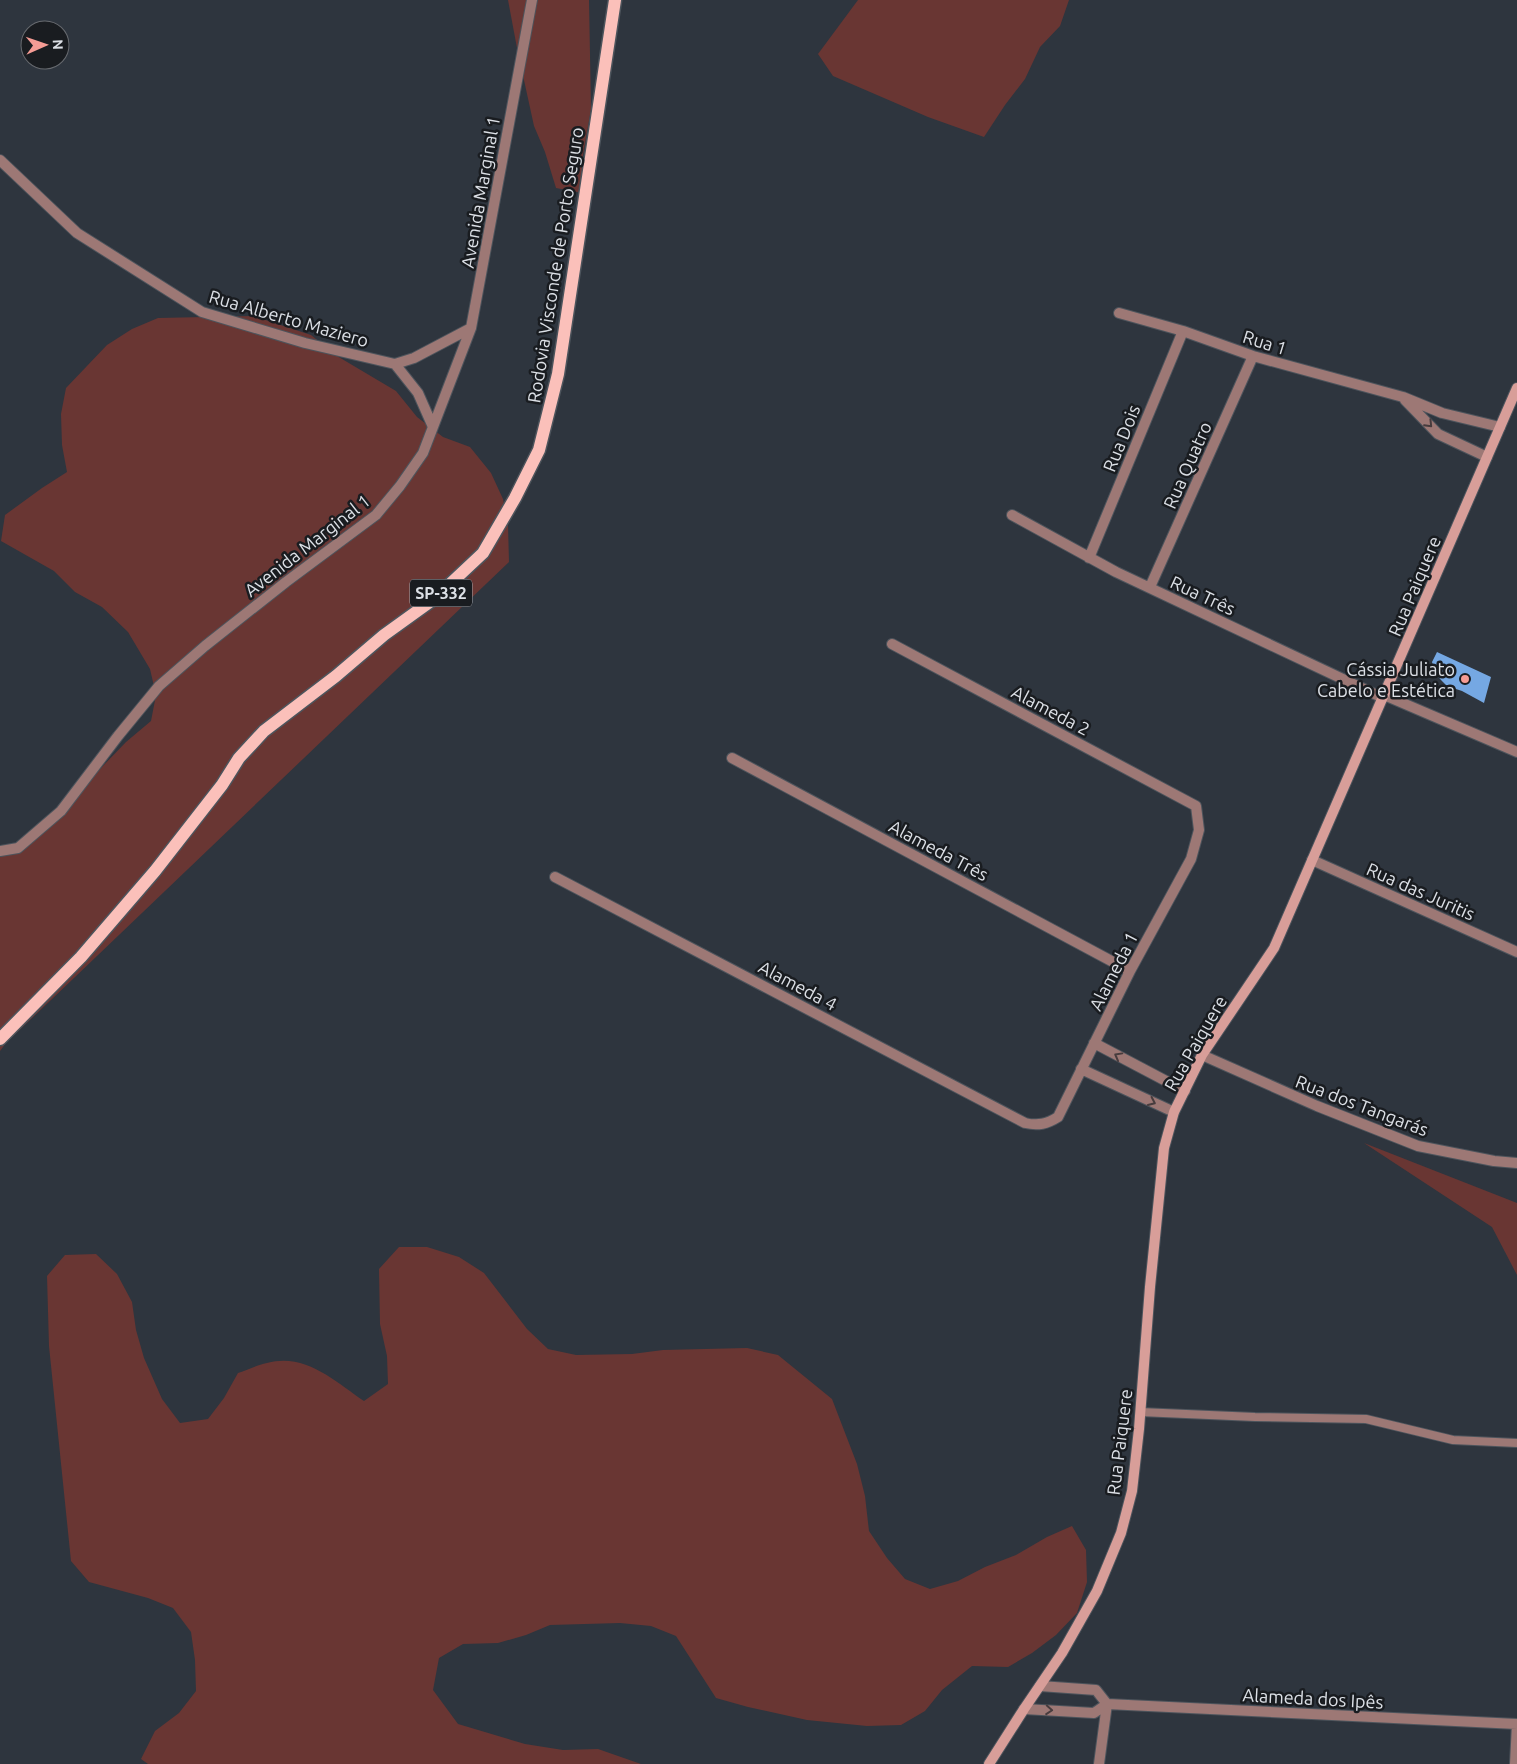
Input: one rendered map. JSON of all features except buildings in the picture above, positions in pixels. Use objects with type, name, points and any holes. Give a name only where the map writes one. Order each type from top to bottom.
[{"type":"main road","name":"Rodovia Visconde de Porto Seguro","points":[[0,1039],[81,957],[156,871],[222,785],[240,758],[264,731],[434,599],[483,553],[515,498],[538,450],[558,374],[615,0]]},
{"type":"street","name":"Avenida Marginal 1","points":[[0,852],[18,848],[61,811],[159,686],[220,634],[376,515],[400,486],[423,453],[471,328],[532,0]]},
{"type":"street","name":"Rua Alberto Maziero","points":[[0,160],[77,233],[202,312],[288,338],[395,364]]},
{"type":"street","name":"Rua 1","points":[[1119,313],[1183,331],[1253,356],[1402,397],[1442,413],[1500,427]]},
{"type":"street","points":[[433,427],[418,393],[395,364],[414,358],[471,328]]},
{"type":"street","name":"Rua Dois","points":[[1089,558],[1183,331]]},
{"type":"street","name":"Rua Quatro","points":[[1150,587],[1253,356]]},
{"type":"street","name":"Rua Paiquere","points":[[989,1764],[1062,1654],[1097,1591],[1121,1533],[1132,1491],[1164,1148],[1174,1112],[1202,1055],[1274,948],[1517,388]]},
{"type":"street","points":[[1402,397],[1438,434],[1487,456]]},
{"type":"street","name":"Rua Três","points":[[1012,515],[1089,558],[1384,697],[1517,752]]},
{"type":"street","name":"Alameda 2","points":[[892,644],[1196,806]]},
{"type":"street","name":"Alameda Três","points":[[732,758],[1130,972]]},
{"type":"street","name":"Alameda 1","points":[[1026,1122],[1037,1125],[1052,1121],[1058,1117],[1130,972],[1191,860],[1199,830],[1196,806]]},
{"type":"street","name":"Rua das Juritis","points":[[1312,860],[1517,952]]},
{"type":"street","name":"Alameda 4","points":[[555,877],[1026,1122]]},
{"type":"street","points":[[1094,1043],[1185,1091]]},
{"type":"street","name":"Rua dos Tangarás","points":[[1202,1055],[1316,1106],[1418,1146],[1494,1161],[1517,1163]]},
{"type":"street","points":[[1082,1070],[1174,1112]]},
{"type":"street","points":[[1040,1686],[1096,1690],[1107,1704],[1099,1764]]},
{"type":"street","points":[[1024,1709],[1094,1713],[1107,1704]]},
{"type":"street","name":"Alameda dos Ipês","points":[[1107,1704],[1517,1724]]},
{"type":"street","points":[[1515,1764],[1517,1724]]},
{"type":"lane","points":[[1140,1412],[1366,1419],[1453,1440],[1517,1443]]},
{"type":"shaded area","points":[[508,0],[589,0],[591,109],[582,161],[582,193],[556,188],[545,152],[534,126]]},
{"type":"shaded area","points":[[858,0],[1069,0],[1060,26],[1040,47],[1025,79],[984,137],[928,117],[833,76],[818,54]]},
{"type":"shaded area","points":[[253,316],[311,335],[337,356],[396,391],[417,417],[443,437],[470,447],[491,473],[503,499],[508,525],[509,562],[6,1043],[0,1051],[0,849],[23,844],[74,796],[126,742],[151,721],[156,695],[150,669],[128,632],[102,607],[75,592],[54,571],[1,541],[5,515],[67,472],[62,445],[61,414],[66,388],[107,345],[132,329],[158,318]]},
{"type":"shaded area","points":[[1364,1143],[1517,1203],[1517,1275],[1492,1227]]},
{"type":"shaded area","points":[[399,1247],[427,1247],[459,1257],[484,1273],[527,1329],[548,1349],[576,1355],[747,1348],[778,1355],[832,1399],[857,1464],[865,1496],[869,1531],[887,1558],[905,1579],[930,1589],[958,1581],[985,1567],[1016,1555],[1047,1537],[1072,1526],[1086,1550],[1087,1582],[1077,1613],[1056,1635],[1032,1653],[1008,1667],[972,1666],[942,1690],[925,1711],[901,1725],[867,1726],[807,1720],[716,1698],[676,1636],[651,1626],[620,1623],[550,1625],[526,1635],[498,1643],[463,1644],[439,1658],[433,1690],[458,1724],[525,1744],[563,1750],[598,1749],[641,1764],[148,1764],[141,1759],[155,1731],[179,1713],[196,1691],[195,1660],[191,1632],[173,1608],[148,1598],[89,1582],[71,1561],[49,1346],[47,1276],[65,1255],[96,1254],[117,1274],[132,1302],[136,1330],[144,1358],[162,1399],[180,1423],[208,1419],[224,1398],[238,1373],[267,1363],[281,1361],[307,1365],[331,1378],[364,1401],[388,1384],[387,1356],[380,1324],[379,1269]]},
{"type":"place","name":"Cássia Juliato Cabelo e Estética","points":[[1465,679]]}]
